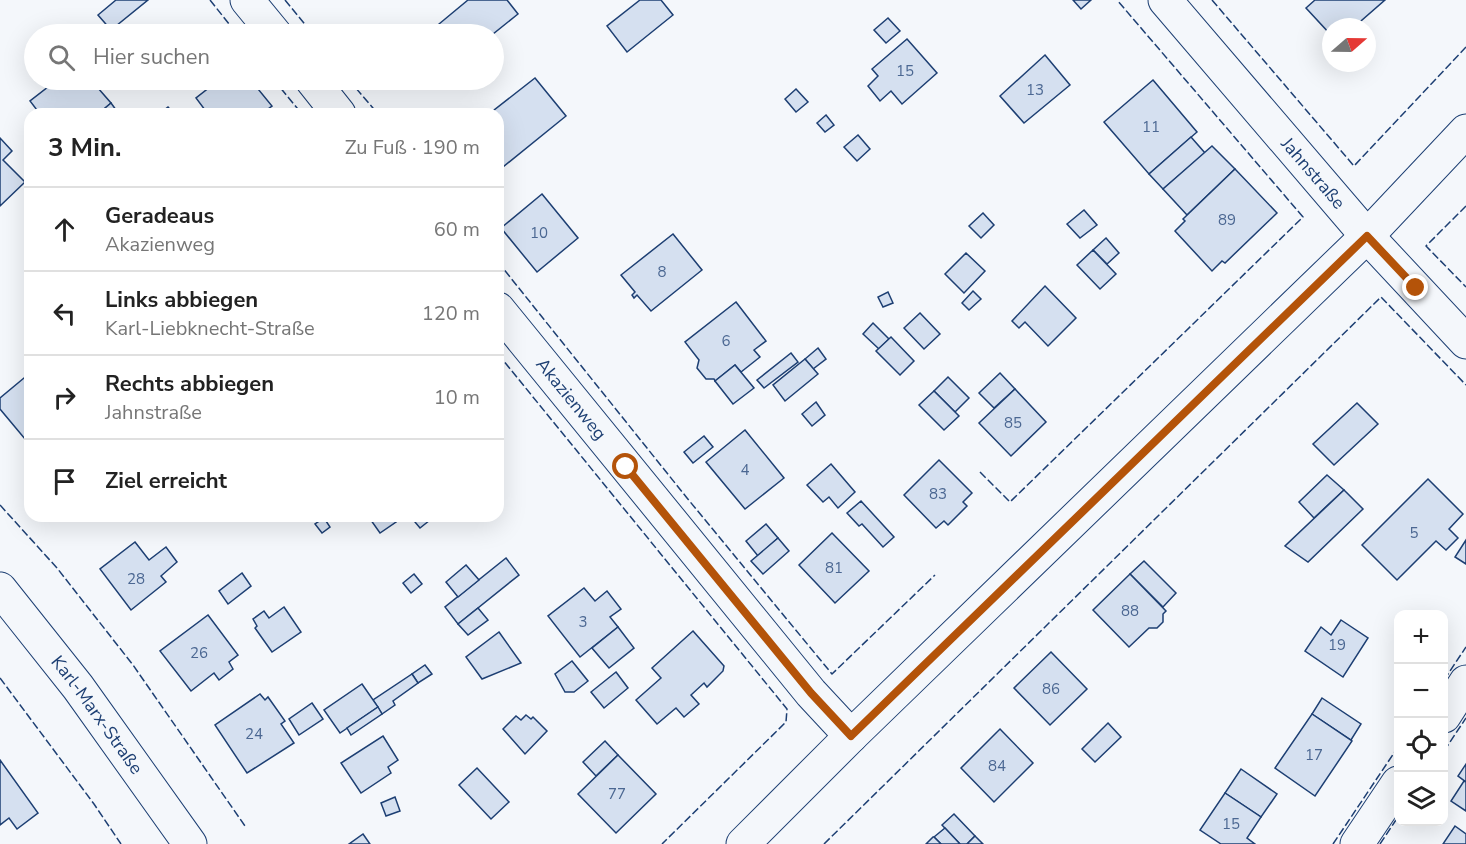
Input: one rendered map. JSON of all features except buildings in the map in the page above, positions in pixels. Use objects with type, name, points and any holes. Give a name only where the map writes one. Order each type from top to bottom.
[{"type":"street","points":[[247,0],[267,24]]},
{"type":"street","name":"Jahnstraße","points":[[1165,0],[1367,236],[1466,342]]},
{"type":"street","points":[[320,90],[334,108]]},
{"type":"street","points":[[743,844],[851,736],[1367,236],[1466,130]]},
{"type":"street","name":"Akazienweg","points":[[504,316],[811,693],[851,736]]},
{"type":"street","name":"Karl-Marx-Straße","points":[[0,590],[78,687],[189,844]]},
{"type":"street","points":[[1448,709],[1466,682]]},
{"type":"street","points":[[1357,844],[1394,789]]},
{"type":"fence","points":[[210,0],[229,24]]},
{"type":"fence","points":[[285,0],[305,24]]},
{"type":"fence","points":[[980,472],[1010,502],[1303,217],[1117,0]]},
{"type":"fence","points":[[1212,0],[1354,166],[1466,47]]},
{"type":"fence","points":[[282,90],[297,108]]},
{"type":"fence","points":[[358,90],[373,108]]},
{"type":"fence","points":[[1466,206],[1426,246],[1466,287]]},
{"type":"fence","points":[[504,269],[832,674],[935,575]]},
{"type":"fence","points":[[824,844],[1381,297],[1466,385]]},
{"type":"fence","points":[[504,361],[787,709],[786,722],[662,844]]},
{"type":"fence","points":[[0,505],[57,568],[133,665],[245,826]]},
{"type":"fence","points":[[1448,674],[1466,647]]},
{"type":"fence","points":[[0,678],[121,844]]},
{"type":"fence","points":[[1448,745],[1466,718]]},
{"type":"fence","points":[[1333,844],[1394,753]]},
{"type":"fence","points":[[1380,844],[1394,823]]},
{"type":"route","points":[[626,467],[820,704],[851,736],[1367,236],[1416,288]]}]
